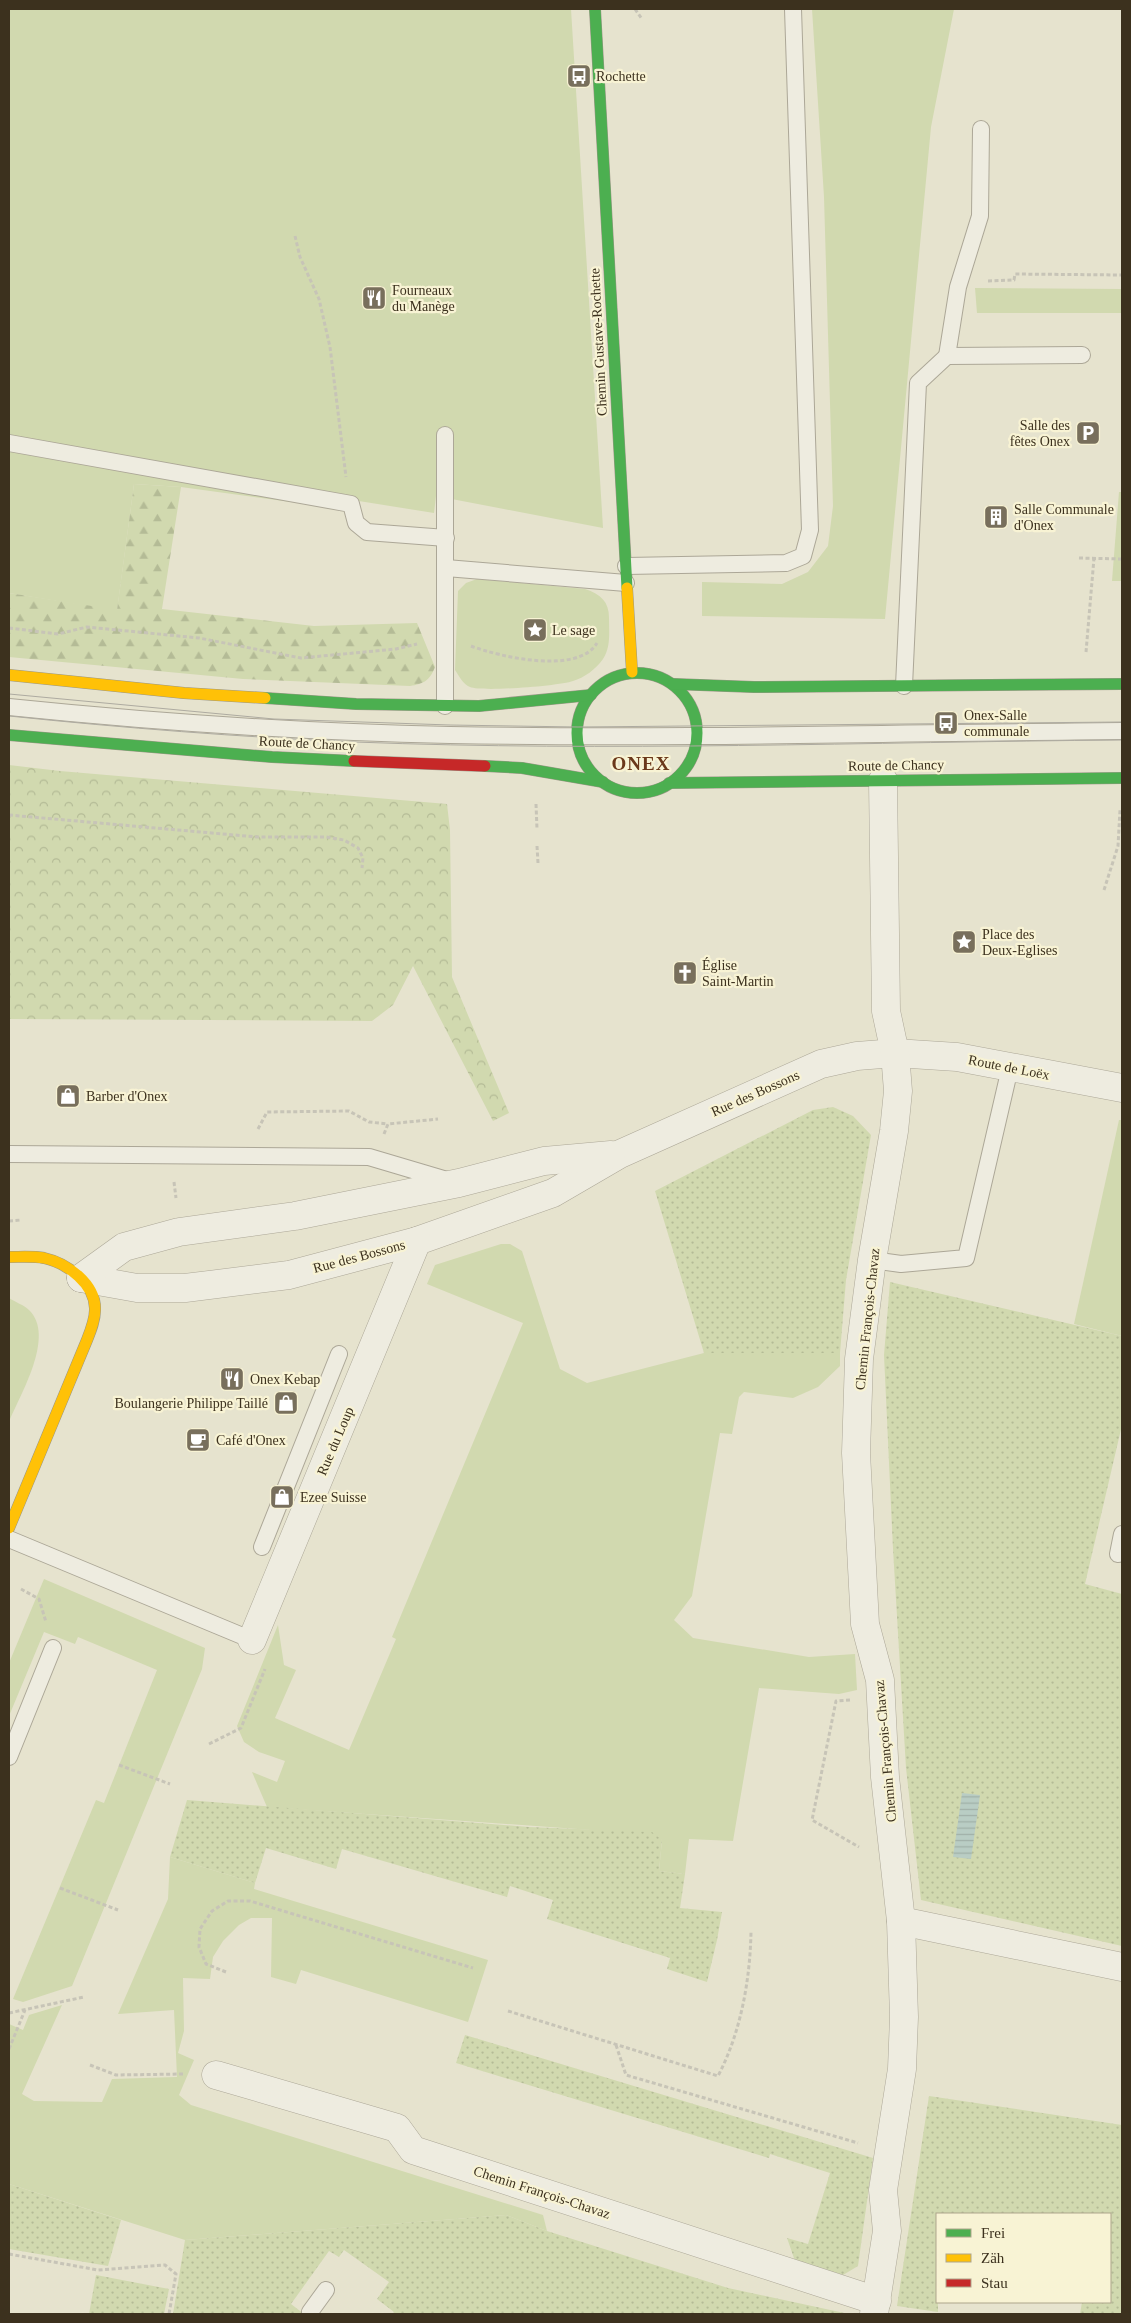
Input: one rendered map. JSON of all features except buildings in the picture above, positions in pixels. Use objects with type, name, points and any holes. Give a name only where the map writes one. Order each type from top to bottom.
[{"type":"main road","name":"Chemin Gustave-Rochette","points":[[595,9],[632,672]]},
{"type":"main road","points":[[632,672],[660,677],[673,684],[684,695],[692,709],[698,735],[691,759],[682,773],[669,783],[643,792],[628,792],[603,782],[592,772],[584,760],[577,737],[582,709],[591,695],[616,676],[632,672]]},
{"type":"main road","points":[[9,675],[266,699],[444,706],[479,706],[591,695]]},
{"type":"main road","points":[[673,684],[754,687],[1122,684]]},
{"type":"main road","name":"Route de Chancy","points":[[9,735],[254,756],[522,768],[603,782]]},
{"type":"main road","name":"Route de Chancy","points":[[669,783],[1122,778]]},
{"type":"main road","name":"Rue des Bossons","points":[[9,1257],[50,1259],[68,1268],[81,1278]]},
{"type":"main road","points":[[9,1528],[93,1323],[95,1307],[90,1292],[81,1278]]},
{"type":"street","points":[[883,780],[886,1011],[895,1053]]},
{"type":"street","name":"Route de Loëx","points":[[895,1053],[957,1057],[1122,1088]]},
{"type":"street","name":"Rue des Bossons","points":[[81,1278],[137,1288],[185,1288],[289,1275],[417,1241],[553,1193],[620,1154],[821,1064],[857,1056],[895,1053]]},
{"type":"street","name":"Chemin François-Chavaz","points":[[216,2075],[397,2128],[413,2150],[876,2308],[887,2231],[883,2190],[902,2069],[904,2017],[901,1921],[885,1777],[880,1680],[865,1624],[856,1453],[859,1359],[872,1260],[894,1131],[898,1091],[895,1053]]},
{"type":"street","name":"Rue des Bossons","points":[[81,1278],[124,1247],[179,1232],[296,1216],[459,1183],[544,1161],[620,1154]]},
{"type":"street","name":"Rue du Loup","points":[[252,1640],[417,1241]]},
{"type":"street","points":[[901,1921],[1122,1967]]},
{"type":"lane","points":[[626,566],[786,563],[803,556],[810,530],[793,9]]},
{"type":"lane","points":[[904,686],[918,383],[947,356],[960,281],[980,216],[981,129]]},
{"type":"lane","points":[[947,356],[1082,355]]},
{"type":"lane","points":[[444,706],[445,435]]},
{"type":"lane","points":[[9,443],[351,504],[356,523],[367,532],[446,538]]},
{"type":"lane","points":[[446,568],[626,583]]},
{"type":"lane","points":[[9,707],[274,728],[431,734],[577,737],[1122,731]]},
{"type":"lane","points":[[872,1260],[901,1264],[966,1258],[1010,1068]]},
{"type":"lane","points":[[9,1154],[369,1158],[459,1183]]},
{"type":"lane","points":[[262,1547],[340,1354]]},
{"type":"lane","points":[[1118,1554],[1122,1534]]},
{"type":"lane","points":[[9,1539],[252,1640]]},
{"type":"lane","points":[[9,1757],[53,1648]]},
{"type":"lane","points":[[311,2314],[310,2312],[326,2290]]},
{"type":"path","points":[[635,9],[642,19]]},
{"type":"path","points":[[295,236],[300,257],[319,299],[330,347],[342,457],[351,504]]},
{"type":"path","points":[[960,281],[1014,280],[1015,274],[1122,275]]},
{"type":"path","points":[[1079,558],[1122,559]]},
{"type":"path","points":[[1086,660],[1094,558]]},
{"type":"path","points":[[9,628],[58,634],[87,627],[199,638],[300,658],[396,649],[445,637],[495,655],[543,661],[578,659],[592,651],[601,636]]},
{"type":"path","points":[[536,800],[537,829]]},
{"type":"path","points":[[1104,890],[1120,847],[1120,813]]},
{"type":"path","points":[[9,815],[257,837],[344,840],[358,848],[363,858],[362,868]]},
{"type":"path","points":[[538,846],[538,863]]},
{"type":"path","points":[[368,1122],[388,1124],[438,1120]]},
{"type":"path","points":[[381,1140],[388,1124]]},
{"type":"path","points":[[175,1190],[176,1198]]},
{"type":"path","points":[[9,1221],[21,1220]]},
{"type":"path","points":[[21,1589],[39,1599],[47,1627]]},
{"type":"path","points":[[880,1680],[863,1681],[864,1699],[836,1701],[812,1820],[878,1858],[878,1868],[896,1866]]},
{"type":"path","points":[[119,1765],[170,1784]]},
{"type":"path","points":[[60,1888],[118,1910]]},
{"type":"path","points":[[226,1972],[206,1964],[199,1948],[200,1929],[212,1911],[228,1901],[250,1901],[473,1968]]},
{"type":"path","points":[[508,2011],[616,2046],[718,2076],[729,2055],[740,2015],[750,1963],[751,1932]]},
{"type":"path","points":[[9,2013],[84,1997]]},
{"type":"path","points":[[9,2049],[26,2009]]},
{"type":"path","points":[[616,2046],[626,2075],[890,2153]]},
{"type":"path","points":[[90,2064],[116,2075],[216,2075]]},
{"type":"path","points":[[9,2254],[98,2270],[165,2265],[176,2274],[169,2314]]},
{"type":"green space","points":[[9,9],[571,9],[603,528],[436,496],[434,513],[340,498],[343,509],[181,487],[134,484],[117,611],[9,593]]},
{"type":"green space","points":[[812,9],[954,9],[931,127],[885,619],[702,616],[702,582],[782,584],[808,572],[828,546],[833,506],[824,197]]},
{"type":"green space","points":[[975,288],[1122,289],[1122,313],[977,313]]},
{"type":"green space","points":[[134,484],[181,487],[162,609],[314,626],[417,623],[435,667],[431,675],[423,683],[410,686],[243,679],[9,657],[9,593],[117,610]]},
{"type":"green space","points":[[1119,492],[1122,492],[1122,581],[1112,581]]},
{"type":"green space","points":[[477,579],[585,589],[596,593],[606,603],[609,612],[608,644],[603,659],[585,675],[577,680],[565,683],[504,689],[468,686],[461,680],[455,670],[458,591],[466,583]]},
{"type":"green space","points":[[9,765],[447,804],[450,830],[452,977],[509,1113],[493,1121],[413,966],[393,1005],[372,1021],[9,1019]]},
{"type":"green space","points":[[833,1107],[853,1116],[871,1135],[846,1280],[840,1353],[704,1353],[655,1191],[813,1110]]},
{"type":"green space","points":[[1119,1120],[1122,1120],[1122,1336],[1074,1324]]},
{"type":"green space","points":[[501,1244],[510,1244],[522,1251],[560,1369],[587,1383],[704,1353],[840,1353],[840,1366],[818,1387],[793,1398],[744,1392],[739,1397],[732,1434],[720,1433],[692,1596],[674,1620],[693,1638],[809,1657],[855,1654],[857,1690],[839,1694],[759,1688],[733,1841],[689,1839],[685,1874],[659,1871],[662,1840],[605,1831],[267,1807],[252,1772],[277,1782],[285,1761],[259,1752],[244,1742],[237,1726],[278,1625],[284,1665],[296,1670],[275,1718],[349,1750],[396,1639],[392,1637],[523,1323],[427,1284],[435,1265]]},
{"type":"green space","points":[[890,1282],[1122,1336],[1122,1425],[1085,1584],[1122,1594],[1122,1946],[921,1900],[906,1768],[893,1549],[884,1355]]},
{"type":"green space","points":[[9,1298],[29,1310],[36,1321],[39,1335],[33,1366],[9,1422]]},
{"type":"green space","points":[[44,1579],[205,1648],[202,1669],[72,1986],[23,2002],[13,1999],[96,1800],[104,1803],[157,1670],[78,1637],[75,1644],[44,1632],[9,1716],[9,1663]]},
{"type":"green space","points":[[187,1800],[529,1827],[652,1832],[662,1840],[659,1871],[685,1874],[680,1908],[722,1912],[707,1982],[667,1969],[670,1958],[547,1919],[553,1900],[510,1886],[507,1897],[342,1849],[336,1869],[266,1848],[255,1883],[170,1857]]},
{"type":"green space","points":[[170,1857],[255,1883],[254,1889],[488,1960],[468,2022],[301,1970],[296,1984],[271,1977],[272,1918],[251,1918],[239,1925],[223,1941],[213,1957],[210,1979],[183,1978],[184,2031],[178,2053],[194,2060],[179,2095],[191,2105],[543,2215],[547,2231],[506,2215],[185,2240],[9,2184],[9,2024],[23,2030],[29,2015],[62,2005],[22,2094],[34,2101],[102,2102],[112,2079],[177,2077],[174,2010],[118,2014],[168,1899]]},
{"type":"green space","points":[[465,2035],[873,2158],[858,2266],[843,2275],[795,2261],[787,2238],[808,2244],[830,2173],[770,2154],[769,2158],[456,2063]]},
{"type":"green space","points":[[929,2096],[1122,2125],[1122,2314],[1080,2314],[1082,2303],[1111,2303],[1111,2213],[936,2213],[936,2303],[938,2303],[938,2312],[897,2306]]},
{"type":"green space","points":[[9,2184],[121,2220],[108,2266],[9,2249]]},
{"type":"green space","points":[[506,2215],[547,2231],[728,2288],[849,2314],[393,2314],[394,2312],[377,2299],[389,2282],[344,2250],[339,2257],[329,2251],[291,2304],[304,2314],[173,2314],[185,2240]]},
{"type":"green space","points":[[96,2275],[169,2289],[164,2314],[89,2314]]},
{"type":"shaded area","points":[[962,1793],[980,1795],[971,1859],[953,1857]]},
{"type":"tram line","points":[[9,694],[274,719],[450,725],[578,727],[1122,722]]},
{"type":"tram line","points":[[9,716],[225,735],[451,745],[739,746],[1122,740]]},
{"type":"traffic: fast","points":[[595,9],[627,588]]},
{"type":"traffic: fast","points":[[637,673],[649,674],[660,678],[670,683],[679,691],[687,700],[692,710],[696,721],[697,733],[696,745],[692,756],[687,766],[679,775],[670,783],[660,788],[649,792],[637,793],[625,792],[614,788],[604,783],[595,775],[587,766],[582,756],[578,745],[577,733],[578,721],[582,710],[587,700],[595,691],[604,683],[614,678],[625,674],[637,673]]},
{"type":"traffic: fast","points":[[673,684],[754,687],[1122,684]]},
{"type":"traffic: fast","points":[[265,698],[356,704],[479,706],[591,695]]},
{"type":"traffic: fast","points":[[9,735],[272,757],[354,761]]},
{"type":"traffic: fast","points":[[485,766],[522,768],[603,782]]},
{"type":"traffic: fast","points":[[669,783],[1122,778]]},
{"type":"traffic: slow","points":[[627,588],[632,672]]},
{"type":"traffic: slow","points":[[9,675],[184,693],[265,698]]},
{"type":"traffic: slow","points":[[9,1257],[44,1258],[71,1270],[85,1283],[91,1292],[95,1310],[94,1321],[9,1528]]},
{"type":"traffic: jam","points":[[354,761],[485,766]]},
{"type":"place","name":"Rochette","points":[[579,76]]},
{"type":"place","name":"Fourneaux du Manège","points":[[374,298]]},
{"type":"place","name":"Salle des fêtes Onex","points":[[1088,433]]},
{"type":"place","name":"Salle Communale d'Onex","points":[[996,517]]},
{"type":"place","name":"Le sage","points":[[535,630]]},
{"type":"place","name":"Onex-Salle communale","points":[[946,723]]},
{"type":"place","name":"Place des Deux-Eglises","points":[[964,942]]},
{"type":"place","name":"Église Saint-Martin","points":[[685,973]]},
{"type":"place","name":"Barber d'Onex","points":[[68,1096]]},
{"type":"place","name":"Onex Kebap","points":[[232,1379]]},
{"type":"place","name":"Boulangerie Philippe Taillé","points":[[286,1403]]},
{"type":"place","name":"Café d'Onex","points":[[198,1440]]},
{"type":"place","name":"Ezee Suisse","points":[[282,1497]]},
{"type":"district","name":"ONEX","points":[[641,763]]}]
